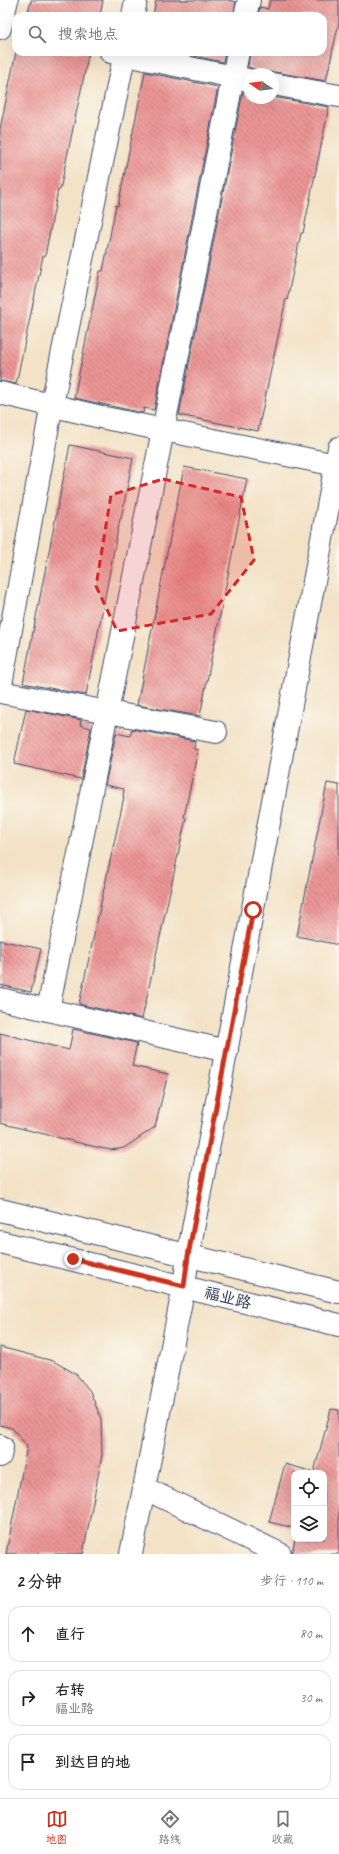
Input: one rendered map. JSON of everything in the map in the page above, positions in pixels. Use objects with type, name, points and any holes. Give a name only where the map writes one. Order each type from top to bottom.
[{"type":"street","points":[[7,0],[0,29],[12,32]]},
{"type":"street","points":[[134,12],[136,0]]},
{"type":"street","points":[[246,12],[248,0]]},
{"type":"street","points":[[119,56],[52,404],[0,691],[216,732]]},
{"type":"street","points":[[135,56],[241,78]]},
{"type":"street","points":[[48,1010],[162,430],[241,78],[238,56]]},
{"type":"street","points":[[279,85],[339,96]]},
{"type":"street","points":[[0,393],[162,430],[337,457],[333,513],[227,1051],[188,1256],[184,1286],[131,1554]]},
{"type":"street","points":[[0,999],[227,1051]]},
{"type":"street","name":"福业路","points":[[0,1210],[339,1292]]},
{"type":"street","name":"福业路","points":[[0,1242],[339,1324]]},
{"type":"street","points":[[0,1446],[2,1447],[0,1456]]},
{"type":"street","points":[[144,1488],[280,1554]]},
{"type":"highlighted area","points":[[163,479],[241,497],[254,560],[211,614],[117,631],[96,586],[111,495]]},
{"type":"building","points":[[31,0],[103,0],[101,12],[28,12]]},
{"type":"building","points":[[156,0],[228,0],[236,2],[234,12],[154,12]]},
{"type":"building","points":[[270,0],[339,0],[339,22],[326,81],[279,73],[279,68],[248,67],[249,56],[327,56],[327,12],[259,12],[260,7],[268,9]]},
{"type":"building","points":[[15,56],[88,56],[60,190],[58,190],[45,256],[43,256],[16,384],[0,381],[0,129]]},
{"type":"building","points":[[194,56],[224,56],[223,62]]},
{"type":"building","points":[[145,72],[218,87],[154,410],[144,408],[143,413],[74,398],[100,271],[103,271],[116,205],[118,206]]},
{"type":"building","points":[[243,92],[243,104],[279,104],[279,98],[329,107],[303,233],[301,233],[287,300],[286,299],[258,431],[179,415]]},
{"type":"building","points":[[70,445],[133,458],[86,695],[23,683]]},
{"type":"building","points":[[184,467],[247,479],[200,716],[137,705]]},
{"type":"building","points":[[26,709],[81,720],[80,725],[91,728],[81,779],[14,764]]},
{"type":"building","points":[[132,729],[195,741],[194,749],[198,750],[184,817],[186,818],[142,1019],[79,1004],[124,797],[124,789],[105,785],[116,733],[130,736]]},
{"type":"building","points":[[327,783],[339,785],[339,945],[297,936]]},
{"type":"building","points":[[0,940],[41,949],[31,992],[0,985]]},
{"type":"building","points":[[73,1029],[137,1043],[132,1066],[168,1074],[155,1127],[124,1148],[111,1150],[100,1148],[0,1123],[0,1033],[69,1050]]},
{"type":"building","points":[[0,1347],[53,1361],[76,1374],[90,1391],[101,1419],[102,1455],[83,1554],[6,1554],[27,1446],[12,1428],[0,1425]]},
{"type":"building","points":[[331,1409],[339,1410],[339,1554],[292,1554],[294,1542],[327,1542],[327,1470],[315,1470]]},
{"type":"building","points":[[285,1464],[307,1470],[291,1470],[291,1527],[269,1522]]},
{"type":"route","points":[[73,1259],[184,1286],[188,1256],[253,910]]}]
